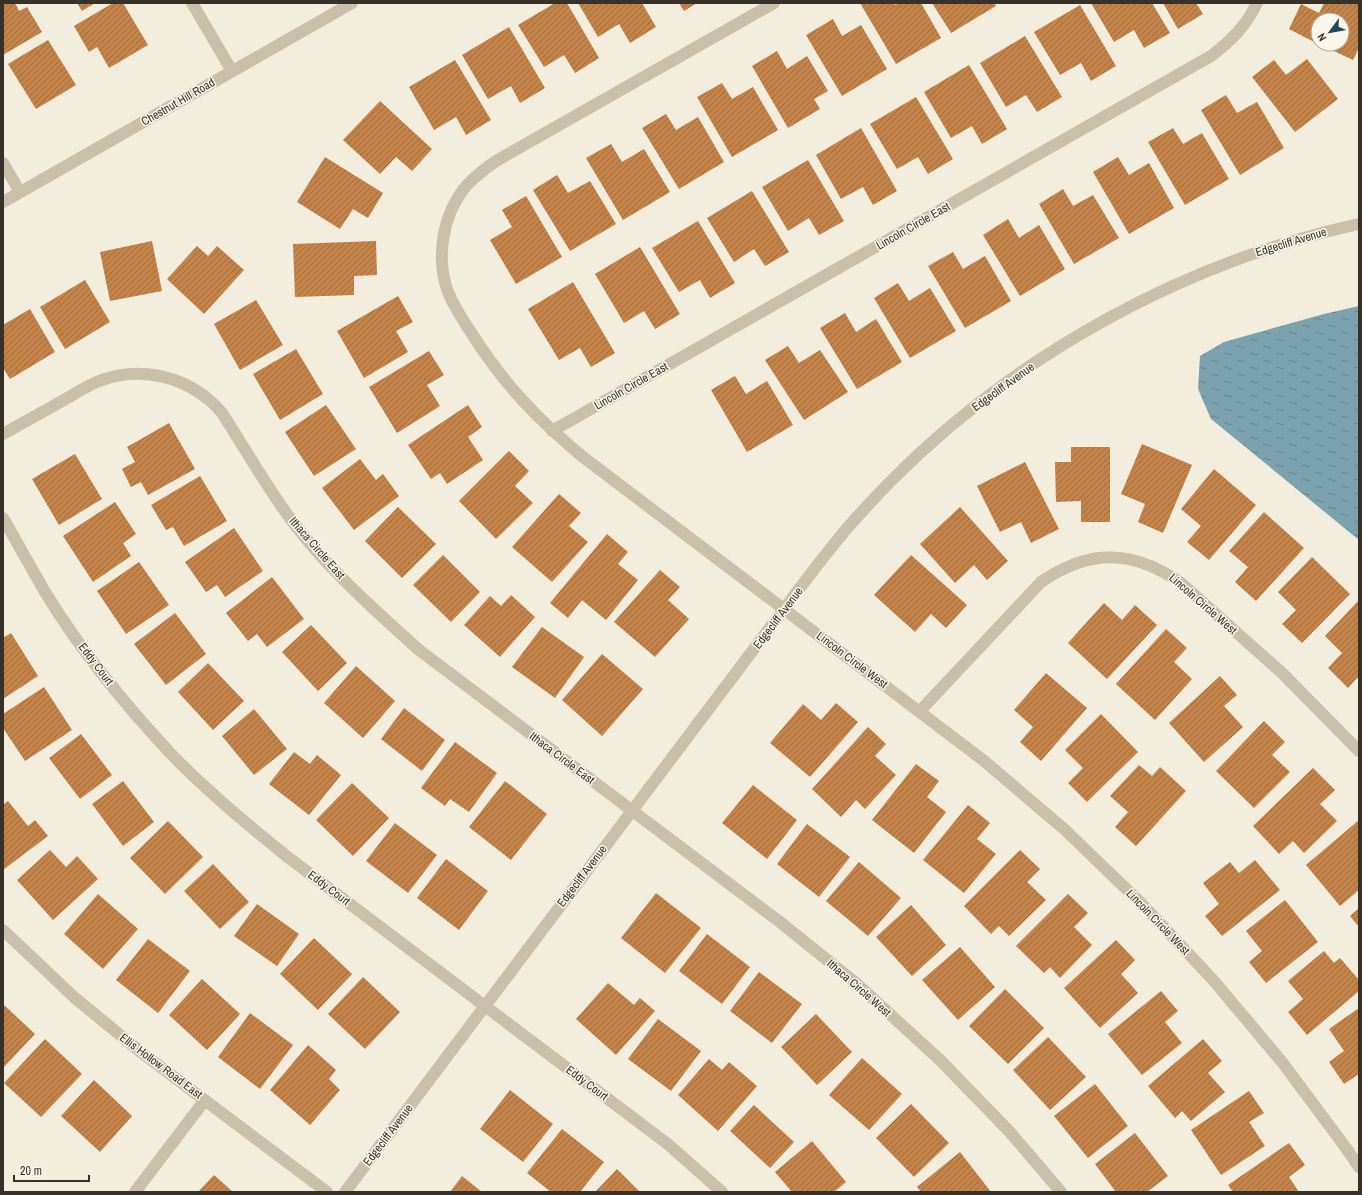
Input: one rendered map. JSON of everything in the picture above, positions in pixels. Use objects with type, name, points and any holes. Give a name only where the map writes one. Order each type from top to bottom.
[{"type":"street","points":[[192,3],[232,71]]},
{"type":"street","name":"Chestnut Hill Road","points":[[3,202],[352,3]]},
{"type":"street","points":[[774,3],[496,161],[481,172],[472,180],[456,200],[448,217],[443,236],[442,254],[443,273],[448,291],[456,309],[487,359],[512,390],[552,431],[583,457],[784,609]]},
{"type":"street","name":"Lincoln Circle East","points":[[552,431],[1211,56],[1240,32],[1251,17],[1257,3]]},
{"type":"street","points":[[3,163],[20,192]]},
{"type":"street","name":"Edgecliff Avenue","points":[[345,1192],[784,609],[839,538],[890,483],[945,432],[988,396],[1049,354],[1113,315],[1180,282],[1250,255],[1321,232],[1359,224]]},
{"type":"street","name":"Ithaca Circle East","points":[[3,434],[85,388],[102,380],[120,375],[158,375],[176,380],[193,388],[209,399],[222,413],[283,508],[314,547],[363,601],[418,650],[632,811]]},
{"type":"street","name":"Eddy Court","points":[[3,518],[46,592],[88,655],[123,700],[174,756],[228,809],[289,858],[669,1145],[722,1192]]},
{"type":"street","name":"Lincoln Circle West","points":[[920,711],[1042,582],[1057,572],[1074,564],[1092,559],[1111,557],[1148,564],[1165,572],[1181,583],[1281,672],[1359,751]]},
{"type":"street","name":"Lincoln Circle West","points":[[784,609],[983,760],[1064,829],[1141,903],[1214,981],[1282,1062],[1359,1167]]},
{"type":"street","name":"Ithaca Circle West","points":[[632,811],[780,922],[857,984],[940,1060],[1008,1131],[1061,1192]]},
{"type":"street","name":"Ellis Hollow Road East","points":[[3,930],[75,998],[142,1053],[327,1192]]},
{"type":"street","points":[[135,1192],[205,1100]]},
{"type":"water","points":[[1359,306],[1359,540],[1211,419],[1198,389],[1200,356],[1224,342],[1324,314]]},
{"type":"building","points":[[3,3],[15,3],[19,11],[27,7],[42,32],[3,55]]},
{"type":"building","points":[[77,3],[95,3],[82,11]]},
{"type":"building","points":[[113,3],[123,3],[148,45],[109,68],[97,47],[89,52],[74,26]]},
{"type":"building","points":[[555,3],[567,3],[599,58],[575,73],[564,55],[544,67],[518,25]]},
{"type":"building","points":[[578,3],[642,3],[656,27],[630,43],[619,24],[598,37]]},
{"type":"building","points":[[679,3],[697,3],[684,11]]},
{"type":"building","points":[[860,3],[894,3],[895,5],[899,3],[921,3],[941,38],[896,64]]},
{"type":"building","points":[[932,3],[994,3],[996,6],[951,33]]},
{"type":"building","points":[[1091,3],[1152,3],[1170,33],[1144,48],[1134,30],[1114,42]]},
{"type":"building","points":[[1163,3],[1196,3],[1203,14],[1178,29]]},
{"type":"building","points":[[1324,3],[1359,4],[1359,48],[1353,60],[1336,52],[1350,52],[1350,12],[1320,12]]},
{"type":"building","points":[[1301,4],[1317,12],[1310,12],[1310,40],[1289,29]]},
{"type":"building","points":[[1080,5],[1116,66],[1091,81],[1081,63],[1060,75],[1034,32]]},
{"type":"building","points":[[833,19],[842,36],[861,25],[887,69],[842,96],[806,35]]},
{"type":"building","points":[[509,27],[545,88],[520,103],[511,86],[488,99],[462,55]]},
{"type":"building","points":[[1025,36],[1062,97],[1037,112],[1026,95],[1006,107],[980,63]]},
{"type":"building","points":[[48,40],[76,85],[36,109],[8,64]]},
{"type":"building","points":[[777,51],[787,69],[807,56],[828,91],[814,99],[820,109],[788,128],[752,66]]},
{"type":"building","points":[[1307,59],[1338,99],[1295,132],[1252,77],[1274,60],[1286,75]]},
{"type":"building","points":[[455,60],[491,120],[466,135],[456,117],[434,130],[409,87]]},
{"type":"building","points":[[969,65],[1007,129],[982,144],[972,126],[951,138],[924,92]]},
{"type":"building","points":[[722,83],[732,99],[753,87],[778,130],[732,157],[697,97]]},
{"type":"building","points":[[1226,95],[1237,113],[1257,102],[1284,148],[1240,175],[1201,110]]},
{"type":"building","points":[[916,97],[953,159],[928,174],[918,157],[897,169],[870,124]]},
{"type":"building","points":[[380,101],[432,149],[412,171],[396,157],[380,174],[343,140]]},
{"type":"building","points":[[666,114],[676,130],[698,117],[724,162],[679,189],[642,128]]},
{"type":"building","points":[[861,128],[897,191],[873,205],[863,187],[841,199],[816,155]]},
{"type":"building","points":[[1173,128],[1183,144],[1202,133],[1229,179],[1185,205],[1148,142]]},
{"type":"building","points":[[611,144],[622,162],[644,149],[670,192],[623,220],[586,158]]},
{"type":"building","points":[[325,157],[383,193],[368,218],[353,209],[340,229],[297,202]]},
{"type":"building","points":[[1118,157],[1129,175],[1149,163],[1174,208],[1129,234],[1093,172]]},
{"type":"building","points":[[808,160],[844,221],[819,235],[809,218],[788,231],[762,187]]},
{"type":"building","points":[[557,175],[568,193],[590,181],[616,224],[570,251],[533,190]]},
{"type":"building","points":[[1063,189],[1073,206],[1093,195],[1119,238],[1074,264],[1039,204]]},
{"type":"building","points":[[752,191],[789,252],[765,266],[754,249],[734,262],[707,218]]},
{"type":"building","points":[[526,196],[562,257],[516,284],[490,240],[512,227],[502,210]]},
{"type":"building","points":[[1008,219],[1019,238],[1039,225],[1065,269],[1020,296],[983,235]]},
{"type":"building","points":[[698,221],[735,283],[710,298],[700,280],[679,292],[652,248]]},
{"type":"building","points":[[152,241],[162,291],[110,301],[100,252]]},
{"type":"building","points":[[376,241],[377,275],[354,276],[354,295],[295,297],[293,244]]},
{"type":"building","points":[[197,246],[208,256],[217,246],[244,270],[204,314],[167,279]]},
{"type":"building","points":[[640,247],[680,314],[655,329],[644,311],[624,323],[595,274]]},
{"type":"building","points":[[953,252],[963,269],[985,256],[1011,301],[965,328],[928,266]]},
{"type":"building","points":[[85,280],[110,322],[65,349],[40,307]]},
{"type":"building","points":[[573,282],[615,353],[591,367],[580,348],[559,360],[528,309]]},
{"type":"building","points":[[898,283],[909,301],[930,288],[956,331],[910,358],[874,298]]},
{"type":"building","points":[[398,296],[413,322],[396,331],[408,352],[364,378],[337,331]]},
{"type":"building","points":[[256,300],[283,345],[240,370],[214,324]]},
{"type":"building","points":[[30,309],[55,352],[10,379],[3,368],[3,325]]},
{"type":"building","points":[[845,313],[856,332],[876,319],[902,362],[857,389],[820,328]]},
{"type":"building","points":[[788,346],[799,363],[820,350],[848,392],[804,420],[765,360]]},
{"type":"building","points":[[296,349],[323,394],[280,420],[253,374]]},
{"type":"building","points":[[429,351],[444,375],[427,385],[440,406],[397,433],[369,387]]},
{"type":"building","points":[[735,376],[746,394],[767,381],[793,425],[747,452],[711,390]]},
{"type":"building","points":[[326,405],[356,449],[314,476],[285,432]]},
{"type":"building","points":[[468,405],[482,427],[468,437],[483,460],[447,484],[440,473],[431,479],[408,445]]},
{"type":"building","points":[[169,423],[195,469],[148,495],[141,482],[131,487],[122,469],[135,462],[127,447]]},
{"type":"building","points":[[1142,444],[1192,465],[1163,533],[1138,522],[1145,504],[1121,494]]},
{"type":"building","points":[[1071,447],[1110,447],[1110,522],[1081,522],[1081,501],[1056,502],[1055,462],[1071,462]]},
{"type":"building","points":[[509,451],[529,471],[515,486],[533,503],[496,539],[459,501]]},
{"type":"building","points":[[75,454],[102,499],[59,525],[32,479]]},
{"type":"building","points":[[360,459],[376,480],[383,474],[399,496],[354,530],[322,488]]},
{"type":"building","points":[[1025,462],[1059,529],[1031,543],[1021,522],[1000,532],[977,486]]},
{"type":"building","points":[[1214,469],[1256,505],[1209,560],[1187,542],[1201,526],[1181,509]]},
{"type":"building","points":[[200,476],[227,521],[184,546],[173,527],[166,530],[151,505]]},
{"type":"building","points":[[559,494],[581,513],[569,526],[588,542],[552,582],[512,547]]},
{"type":"building","points":[[115,502],[136,534],[123,543],[131,556],[93,582],[63,536]]},
{"type":"building","points":[[398,507],[436,544],[402,578],[365,541]]},
{"type":"building","points":[[960,507],[1008,561],[987,580],[974,565],[955,583],[920,544]]},
{"type":"building","points":[[1264,512],[1304,548],[1256,601],[1235,582],[1248,567],[1229,551]]},
{"type":"building","points":[[234,528],[263,571],[225,597],[217,585],[206,592],[185,562]]},
{"type":"building","points":[[607,534],[628,552],[618,564],[638,580],[606,620],[582,600],[568,618],[550,603]]},
{"type":"building","points":[[443,555],[480,592],[451,622],[413,585]]},
{"type":"building","points":[[911,555],[967,605],[946,628],[931,614],[915,632],[874,595]]},
{"type":"building","points":[[1312,557],[1350,594],[1302,643],[1282,624],[1296,610],[1278,592]]},
{"type":"building","points":[[139,562],[169,605],[126,634],[97,591]]},
{"type":"building","points":[[660,570],[680,587],[668,600],[689,619],[655,657],[614,622]]},
{"type":"building","points":[[272,577],[304,619],[267,647],[257,634],[248,641],[226,613]]},
{"type":"building","points":[[511,595],[535,617],[500,657],[464,625],[490,596],[501,606]]},
{"type":"building","points":[[1359,600],[1359,676],[1348,688],[1328,668],[1342,653],[1325,636]]},
{"type":"building","points":[[1104,603],[1122,620],[1135,605],[1157,625],[1107,679],[1068,643]]},
{"type":"building","points":[[175,613],[206,654],[166,685],[134,644]]},
{"type":"building","points":[[311,625],[347,663],[318,691],[282,652]]},
{"type":"building","points":[[542,627],[584,657],[555,698],[512,667]]},
{"type":"building","points":[[1166,629],[1187,648],[1174,662],[1192,679],[1155,720],[1116,684]]},
{"type":"building","points":[[11,633],[38,676],[3,699],[3,638]]},
{"type":"building","points":[[602,654],[643,689],[602,736],[562,700]]},
{"type":"building","points":[[208,663],[244,701],[213,730],[178,692]]},
{"type":"building","points":[[356,666],[395,701],[363,738],[324,703]]},
{"type":"building","points":[[1046,673],[1087,708],[1041,761],[1020,742],[1033,727],[1014,710]]},
{"type":"building","points":[[1220,676],[1237,695],[1224,706],[1243,727],[1204,762],[1169,723]]},
{"type":"building","points":[[44,687],[72,730],[25,761],[3,728],[3,714]]},
{"type":"building","points":[[836,703],[858,722],[810,777],[770,743],[803,704],[821,720]]},
{"type":"building","points":[[404,708],[445,740],[422,771],[381,739]]},
{"type":"building","points":[[254,709],[287,749],[254,775],[222,736]]},
{"type":"building","points":[[1101,714],[1138,752],[1087,802],[1068,783],[1083,768],[1065,750]]},
{"type":"building","points":[[1264,721],[1285,742],[1272,755],[1290,772],[1254,808],[1216,771]]},
{"type":"building","points":[[868,727],[886,744],[875,756],[896,775],[865,809],[856,800],[841,817],[812,789]]},
{"type":"building","points":[[81,734],[112,775],[80,799],[49,758]]},
{"type":"building","points":[[455,742],[497,773],[469,812],[450,799],[445,806],[421,788]]},
{"type":"building","points":[[294,752],[310,764],[317,755],[341,775],[309,815],[269,784]]},
{"type":"building","points":[[916,764],[939,781],[927,797],[946,812],[914,853],[872,820]]},
{"type":"building","points":[[1139,765],[1152,776],[1160,767],[1186,791],[1136,846],[1115,827],[1128,812],[1110,796]]},
{"type":"building","points":[[1313,768],[1335,790],[1320,804],[1337,821],[1304,853],[1293,841],[1279,854],[1253,826]]},
{"type":"building","points":[[123,781],[154,822],[123,846],[92,804]]},
{"type":"building","points":[[505,781],[547,814],[511,860],[469,827]]},
{"type":"building","points":[[352,783],[389,818],[353,856],[316,820]]},
{"type":"building","points":[[753,785],[797,820],[767,859],[722,823]]},
{"type":"building","points":[[8,801],[28,826],[35,820],[48,836],[3,870],[3,805]]},
{"type":"building","points":[[968,805],[990,823],[977,839],[996,854],[964,893],[923,860]]},
{"type":"building","points":[[1359,820],[1359,890],[1340,906],[1306,865]]},
{"type":"building","points":[[168,821],[203,857],[165,894],[130,858]]},
{"type":"building","points":[[395,823],[437,855],[408,893],[366,861]]},
{"type":"building","points":[[807,824],[850,857],[819,897],[777,864]]},
{"type":"building","points":[[50,850],[66,867],[77,856],[98,879],[53,920],[17,880]]},
{"type":"building","points":[[1020,850],[1040,869],[1027,882],[1046,900],[1009,936],[999,926],[991,934],[964,906]]},
{"type":"building","points":[[446,859],[488,891],[459,930],[417,898]]},
{"type":"building","points":[[1255,860],[1280,890],[1222,936],[1205,916],[1219,904],[1203,883],[1230,862],[1239,873]]},
{"type":"building","points":[[859,862],[901,898],[868,936],[826,901]]},
{"type":"building","points":[[213,864],[249,902],[220,929],[184,891]]},
{"type":"building","points":[[656,893],[701,928],[665,973],[621,938]]},
{"type":"building","points":[[98,894],[138,929],[103,969],[64,934]]},
{"type":"building","points":[[1068,894],[1088,913],[1074,927],[1092,945],[1060,978],[1050,967],[1044,973],[1016,946]]},
{"type":"building","points":[[1285,900],[1318,942],[1266,983],[1249,962],[1262,951],[1246,931]]},
{"type":"building","points":[[257,904],[299,934],[277,966],[234,936]]},
{"type":"building","points":[[911,905],[946,945],[912,976],[876,937]]},
{"type":"building","points":[[1359,908],[1359,927],[1350,916]]},
{"type":"building","points":[[707,934],[750,967],[722,1004],[679,971]]},
{"type":"building","points":[[314,938],[352,974],[318,1010],[280,974]]},
{"type":"building","points":[[148,939],[190,971],[158,1013],[116,980]]},
{"type":"building","points":[[1116,940],[1135,960],[1121,974],[1138,993],[1100,1028],[1064,988]]},
{"type":"building","points":[[960,947],[995,987],[958,1020],[922,980]]},
{"type":"building","points":[[1324,951],[1334,963],[1340,958],[1359,980],[1359,991],[1307,1035],[1288,1012],[1303,999],[1288,981]]},
{"type":"building","points":[[759,972],[802,1004],[772,1043],[730,1011]]},
{"type":"building","points":[[363,977],[400,1012],[365,1049],[328,1014]]},
{"type":"building","points":[[202,979],[240,1014],[207,1050],[169,1015]]},
{"type":"building","points":[[608,983],[634,1005],[640,998],[655,1011],[616,1055],[576,1019]]},
{"type":"building","points":[[1005,989],[1044,1028],[1008,1064],[969,1026]]},
{"type":"building","points":[[1161,991],[1178,1011],[1165,1022],[1182,1043],[1142,1075],[1108,1034]]},
{"type":"building","points":[[3,1004],[35,1034],[3,1068]]},
{"type":"building","points":[[1359,1008],[1359,1074],[1344,1084],[1329,1062],[1344,1051],[1329,1029]]},
{"type":"building","points":[[250,1013],[293,1045],[260,1089],[218,1057]]},
{"type":"building","points":[[816,1014],[852,1052],[817,1085],[781,1047]]},
{"type":"building","points":[[658,1019],[701,1051],[671,1091],[628,1059]]},
{"type":"building","points":[[1048,1037],[1086,1077],[1050,1110],[1013,1070]]},
{"type":"building","points":[[45,1039],[82,1074],[41,1117],[4,1083]]},
{"type":"building","points":[[1203,1039],[1222,1061],[1208,1073],[1225,1092],[1191,1121],[1182,1111],[1175,1118],[1148,1086]]},
{"type":"building","points":[[308,1045],[336,1070],[329,1079],[340,1090],[310,1125],[270,1090]]},
{"type":"building","points":[[862,1058],[902,1094],[869,1130],[829,1095]]},
{"type":"building","points":[[709,1059],[722,1070],[729,1062],[757,1086],[718,1131],[678,1095]]},
{"type":"building","points":[[94,1080],[132,1116],[100,1152],[61,1116]]},
{"type":"building","points":[[1095,1084],[1128,1126],[1088,1158],[1054,1116]]},
{"type":"building","points":[[510,1090],[553,1124],[523,1162],[480,1129]]},
{"type":"building","points":[[1249,1091],[1264,1113],[1249,1122],[1265,1146],[1221,1175],[1191,1130]]},
{"type":"building","points":[[911,1104],[949,1143],[914,1177],[876,1138]]},
{"type":"building","points":[[754,1105],[794,1142],[770,1168],[730,1131]]},
{"type":"building","points":[[562,1129],[604,1162],[580,1192],[551,1192],[527,1173]]},
{"type":"building","points":[[1135,1133],[1168,1176],[1147,1192],[1116,1192],[1095,1164]]},
{"type":"building","points":[[812,1141],[846,1182],[834,1192],[792,1192],[775,1172]]},
{"type":"building","points":[[1289,1143],[1305,1165],[1289,1177],[1299,1192],[1233,1192],[1228,1185]]},
{"type":"building","points":[[960,1152],[991,1192],[921,1192],[917,1187]]},
{"type":"building","points":[[617,1169],[640,1192],[595,1192]]},
{"type":"building","points":[[214,1175],[233,1192],[198,1192]]},
{"type":"building","points":[[462,1176],[482,1192],[450,1192]]}]
